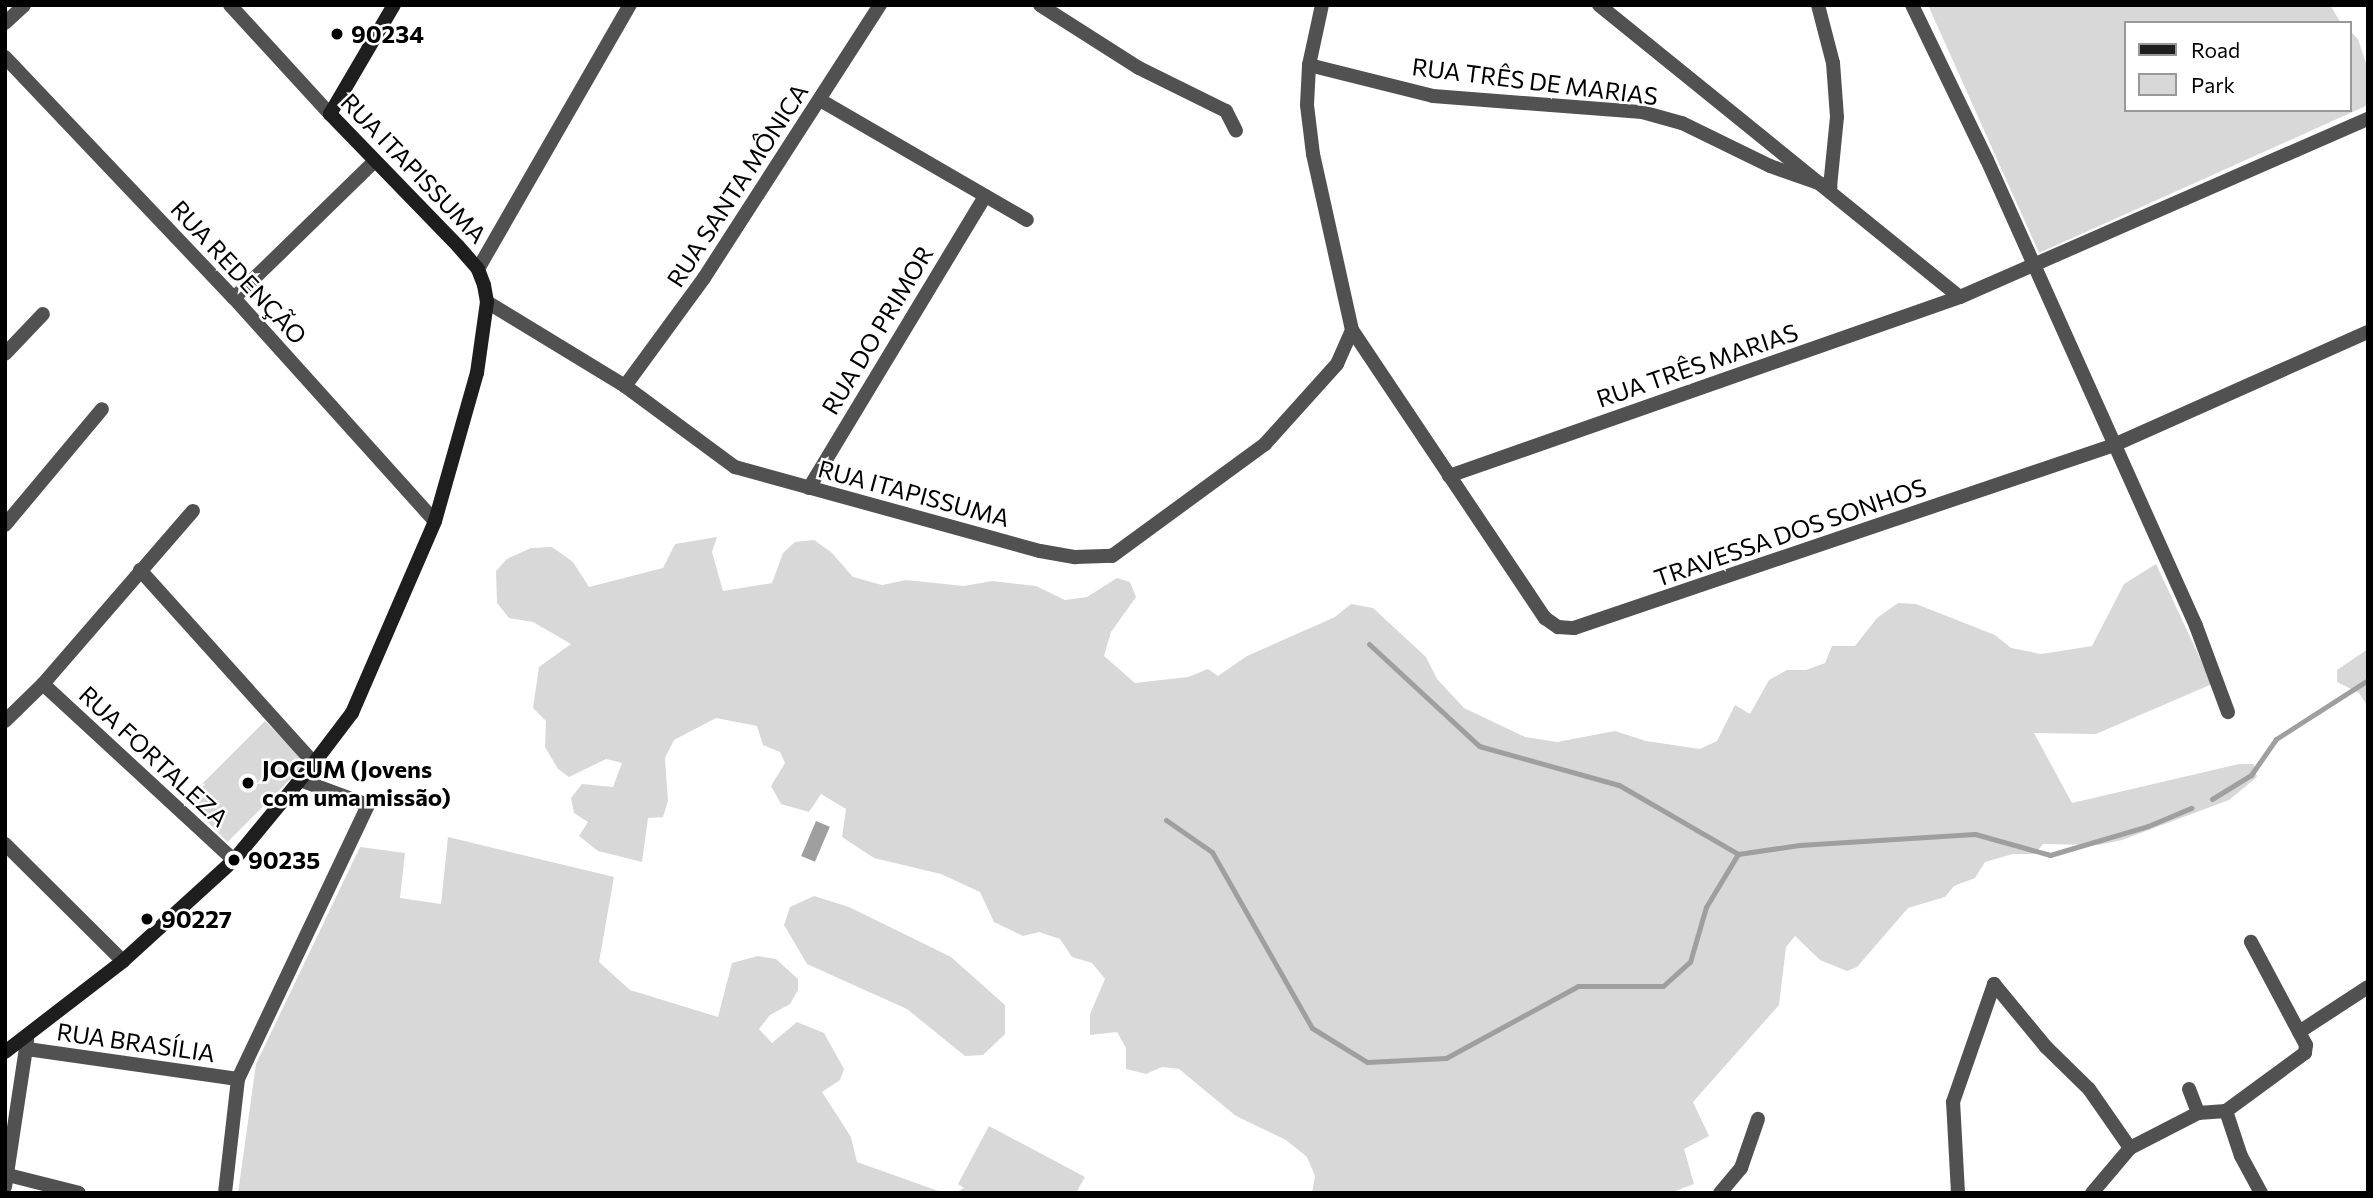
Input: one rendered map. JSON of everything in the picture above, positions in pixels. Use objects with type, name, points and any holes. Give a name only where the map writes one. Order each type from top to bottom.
[{"type":"street","points":[[5,23],[24,5]]},
{"type":"street","name":"RUA ITAPISSUMA","points":[[230,5],[374,162],[478,270],[487,302],[625,386],[735,467],[1040,551],[1075,557],[1112,556],[1265,444],[1337,364],[1352,330]]},
{"type":"street","points":[[330,114],[394,5]]},
{"type":"street","points":[[478,270],[630,5]]},
{"type":"street","name":"RUA SANTA MÔNICA","points":[[625,386],[704,278],[880,5]]},
{"type":"street","points":[[1040,5],[1139,68],[1226,111],[1237,131]]},
{"type":"street","points":[[1322,5],[1309,65],[1313,154],[1352,330]]},
{"type":"street","points":[[1600,5],[1829,187],[1960,297]]},
{"type":"street","points":[[1818,5],[1833,63],[1837,117],[1829,187]]},
{"type":"street","points":[[1912,5],[2035,268],[2196,626],[2228,712]]},
{"type":"street","name":"RUA REDENÇÃO","points":[[5,57],[234,298],[435,521]]},
{"type":"street","name":"RUA TRÊS DE MARIAS","points":[[1309,65],[1433,96],[1642,112],[1682,122],[1770,166],[1829,187]]},
{"type":"street","points":[[820,100],[1027,220]]},
{"type":"street","name":"RUA TRÊS MARIAS","points":[[1449,476],[1960,297],[2035,268],[2368,119]]},
{"type":"street","points":[[234,298],[374,162]]},
{"type":"street","name":"RUA DO PRIMOR","points":[[809,488],[985,196]]},
{"type":"street","points":[[7,1049],[27,1044],[234,860],[352,713],[435,521],[477,373],[487,302]]},
{"type":"street","points":[[5,354],[43,314]]},
{"type":"street","name":"TRAVESSA DOS SONHOS","points":[[1352,330],[1545,618],[1558,627],[1574,628],[2114,444],[2368,332]]},
{"type":"street","points":[[5,525],[102,409]]},
{"type":"street","points":[[5,721],[43,684],[193,511]]},
{"type":"street","points":[[140,570],[314,763]]},
{"type":"street","name":"RUA FORTALEZA","points":[[43,684],[234,860]]},
{"type":"street","points":[[225,1193],[238,1079],[368,805],[300,780]]},
{"type":"street","points":[[5,844],[123,961]]},
{"type":"street","points":[[2092,1193],[2130,1148],[2198,1113],[2226,1111],[2305,1053],[2303,1038],[2251,942]]},
{"type":"street","points":[[1958,1193],[1953,1102],[1994,984],[2046,1047],[2089,1089],[2130,1148]]},
{"type":"street","points":[[2303,1038],[2368,987]]},
{"type":"street","points":[[27,1044],[7,1181],[79,1193]]},
{"type":"street","name":"RUA BRASÍLIA","points":[[27,1044],[238,1079]]},
{"type":"street","points":[[2189,1089],[2198,1113]]},
{"type":"street","points":[[2226,1111],[2256,1192]]},
{"type":"street","points":[[1720,1193],[1741,1168],[1758,1119]]},
{"type":"green space","points":[[1928,5],[2330,5],[2340,21],[2124,21],[2124,112],[2352,112],[2352,33],[2358,39],[2368,69],[2368,105],[2039,253]]},
{"type":"green space","points":[[717,537],[712,552],[723,591],[772,583],[783,553],[795,542],[814,540],[831,552],[853,577],[882,585],[906,580],[964,586],[992,581],[1036,586],[1065,600],[1087,597],[1117,578],[1130,582],[1136,597],[1111,632],[1104,656],[1135,683],[1188,677],[1208,669],[1218,676],[1247,656],[1335,617],[1351,604],[1373,608],[1426,657],[1437,679],[1464,708],[1525,737],[1557,742],[1615,731],[1646,741],[1700,749],[1717,741],[1735,705],[1750,714],[1769,680],[1787,670],[1806,670],[1825,663],[1832,646],[1855,646],[1877,618],[1898,603],[1916,604],[1995,635],[2011,648],[2041,654],[2092,646],[2124,584],[2156,564],[2212,684],[2096,734],[2034,733],[2072,803],[2239,764],[2254,764],[2257,777],[2229,800],[2122,840],[2099,845],[2043,844],[2035,854],[2013,854],[1985,862],[1975,878],[1954,886],[1945,897],[1908,908],[1857,967],[1847,971],[1820,960],[1795,936],[1786,947],[1779,1005],[1693,1102],[1709,1136],[1684,1149],[1694,1184],[1670,1193],[1312,1193],[1315,1176],[1307,1157],[1286,1140],[1236,1116],[1179,1069],[1162,1067],[1146,1074],[1126,1069],[1126,1048],[1117,1032],[1090,1035],[1090,1014],[1105,979],[1092,963],[1072,957],[1060,939],[1039,932],[1023,936],[994,922],[980,892],[941,874],[874,858],[842,837],[846,809],[821,794],[809,812],[781,804],[771,786],[785,763],[780,752],[763,745],[757,726],[716,718],[674,740],[665,758],[668,801],[663,817],[648,818],[642,862],[598,851],[579,836],[588,822],[574,813],[571,798],[582,784],[613,787],[622,763],[606,759],[569,777],[558,769],[545,747],[546,721],[533,708],[539,667],[571,644],[533,622],[509,618],[497,603],[496,571],[507,559],[531,548],[552,547],[573,562],[589,587],[663,568],[675,544]]},
{"type":"green space","points":[[2368,649],[2368,707],[2359,693],[2337,682],[2337,670]]},
{"type":"green space","name":"JOCUM (Jovens com uma missão)","points":[[265,721],[307,763],[228,842],[186,800]]},
{"type":"green space","points":[[448,837],[614,877],[599,962],[630,990],[718,1017],[732,963],[758,956],[776,959],[798,979],[798,990],[790,1004],[770,1015],[759,1029],[772,1043],[797,1022],[824,1033],[844,1069],[840,1080],[822,1092],[851,1137],[857,1162],[944,1193],[238,1193],[256,1064],[360,847],[405,853],[400,898],[441,904]]},
{"type":"green space","points":[[814,896],[849,907],[951,957],[1005,1005],[1005,1034],[983,1055],[965,1056],[907,1009],[807,964],[784,925],[790,907]]},
{"type":"green space","points":[[989,1126],[1085,1177],[1076,1193],[955,1193],[964,1188],[958,1184]]},
{"type":"shaded area","points":[[816,821],[830,827],[815,862],[801,856]]},
{"type":"waterway","points":[[1369,644],[1479,746],[1619,785],[1738,854]]},
{"type":"waterway","points":[[2212,799],[2251,775],[2276,739],[2368,680]]},
{"type":"waterway","points":[[1166,820],[1212,852],[1312,1028],[1367,1062],[1446,1058],[1578,986],[1663,986],[1690,962],[1706,907],[1738,854],[1799,845],[1975,834],[2050,855],[2148,826],[2191,808]]},
{"type":"place","name":"90234","points":[[337,34]]},
{"type":"place","name":"JOCUM (Jovens com uma missão)","points":[[248,783]]},
{"type":"place","name":"90235","points":[[234,860]]},
{"type":"place","name":"90227","points":[[147,919]]}]
